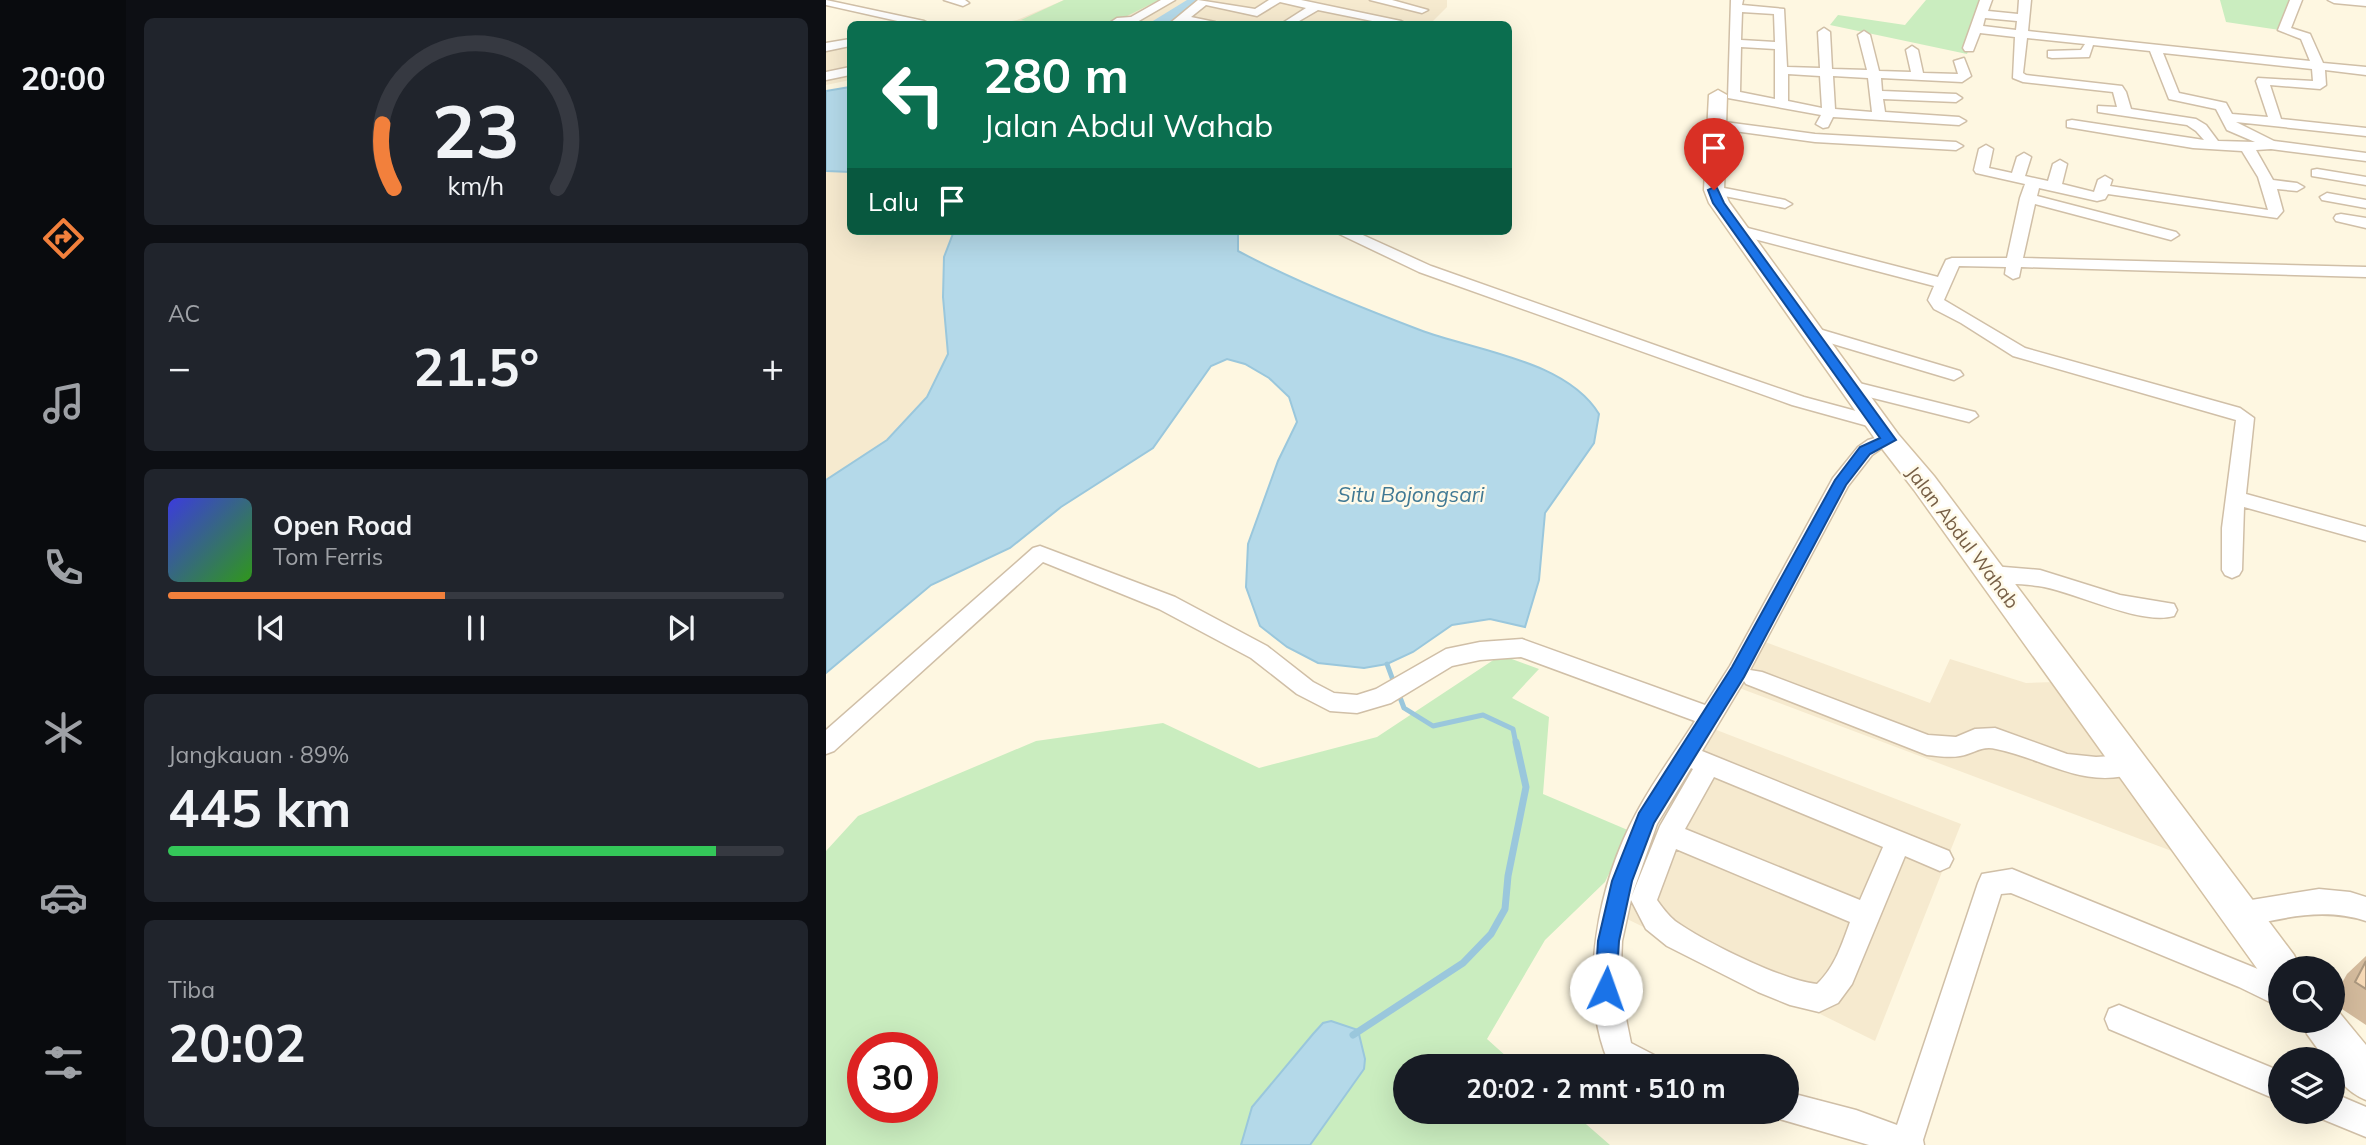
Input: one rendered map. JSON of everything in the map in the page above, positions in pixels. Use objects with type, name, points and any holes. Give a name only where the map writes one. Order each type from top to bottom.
[{"type":"street","points":[[1137,21],[1169,0]]},
{"type":"street","points":[[1242,21],[1276,0]]},
{"type":"street","points":[[1285,0],[1387,21]]},
{"type":"street","points":[[1376,0],[1425,7],[1411,21]]},
{"type":"street","points":[[1969,48],[1978,29],[1986,0]]},
{"type":"street","points":[[2025,0],[2018,77],[2117,89],[2125,112]]},
{"type":"street","points":[[2276,123],[2262,81],[2319,86],[2318,66],[2306,37],[2284,30],[2296,0]]},
{"type":"street","points":[[2334,0],[2366,3]]},
{"type":"street","points":[[826,2],[911,21]]},
{"type":"street","points":[[1179,21],[1208,2],[1257,13]]},
{"type":"street","points":[[1733,3],[1781,6],[1782,105]]},
{"type":"street","points":[[1733,3],[1736,43],[1733,95],[1829,113],[1959,121]]},
{"type":"street","points":[[1733,3],[1718,94],[1714,190],[1785,204]]},
{"type":"street","points":[[1291,21],[1316,6]]},
{"type":"street","points":[[1981,14],[2023,18]]},
{"type":"street","points":[[1186,19],[1196,21]]},
{"type":"street","points":[[1978,29],[2366,71]]},
{"type":"street","points":[[1815,138],[1829,113],[1824,32]]},
{"type":"street","points":[[1864,34],[1880,117]]},
{"type":"street","points":[[2052,54],[2085,54],[2087,42]]},
{"type":"street","points":[[1736,43],[1780,46]]},
{"type":"street","points":[[826,47],[847,44]]},
{"type":"street","points":[[1912,50],[1918,76]]},
{"type":"street","points":[[2156,50],[2174,96],[2221,106],[2232,127],[2271,145]]},
{"type":"street","points":[[2200,55],[2204,69]]},
{"type":"street","points":[[1780,71],[1962,78],[1965,76],[1960,61]]},
{"type":"street","points":[[826,76],[847,72]]},
{"type":"street","points":[[826,86],[847,82]]},
{"type":"street","points":[[1876,95],[1956,98]]},
{"type":"street","points":[[2103,109],[2190,121],[2201,128],[2214,145]]},
{"type":"street","points":[[2226,117],[2366,132]]},
{"type":"street","points":[[2072,124],[2175,142],[2246,147],[2271,145],[2366,157]]},
{"type":"street","points":[[1717,125],[1815,138],[1956,146]]},
{"type":"street","points":[[1986,149],[1981,170],[2017,179],[2097,197],[2104,185],[2272,215],[2276,211],[2268,184],[2259,161],[2246,147]]},
{"type":"street","points":[[2017,179],[2024,158]]},
{"type":"street","points":[[2054,187],[2060,164]]},
{"type":"street","points":[[2317,173],[2366,181]]},
{"type":"street","points":[[2014,269],[2027,198],[2033,182]]},
{"type":"street","points":[[2268,184],[2298,187]]},
{"type":"street","name":"Jalan Abdul Wahab","points":[[1714,190],[1719,203],[1809,331],[1992,574],[2271,956]]},
{"type":"street","points":[[2327,197],[2366,204]]},
{"type":"street","points":[[2027,198],[2171,235]]},
{"type":"street","points":[[2341,218],[2366,223]]},
{"type":"street","points":[[1740,231],[1942,283]]},
{"type":"street","points":[[1350,235],[1424,269],[1882,431],[1875,444],[1865,451],[1840,483],[1744,661],[1708,716],[1698,760],[1644,900],[1650,914],[1667,930],[1773,985],[1808,998],[1818,998],[1829,992],[1849,963],[1898,840]]},
{"type":"street","points":[[2232,570],[2232,528],[2245,418],[2010,348],[1967,319],[1940,306],[1936,300],[1942,283],[1955,261],[2014,269],[2366,272]]},
{"type":"street","points":[[1809,331],[1954,375]]},
{"type":"street","points":[[1851,387],[1969,416]]},
{"type":"street","points":[[2236,498],[2366,534]]},
{"type":"street","points":[[826,744],[1040,552],[1167,603],[1259,652],[1305,688],[1330,702],[1357,704],[1383,696],[1446,658],[1480,651],[1522,648],[1708,716]]},
{"type":"street","points":[[1992,574],[2040,578],[2120,603],[2166,610]]},
{"type":"street","points":[[1754,677],[1927,745],[1958,747],[1975,739],[1995,738],[2067,764],[2096,767],[2130,765]]},
{"type":"street","points":[[1698,760],[1940,859]]},
{"type":"street","points":[[1622,1054],[1618,1051],[1606,989],[1608,941],[1622,881],[1646,819],[1698,760]]},
{"type":"street","points":[[1669,834],[1866,915]]},
{"type":"street","points":[[1799,1110],[1856,1125],[1908,1144],[1992,883],[2012,881],[2268,987]]},
{"type":"street","points":[[2239,915],[2327,900],[2347,901],[2366,909]]},
{"type":"street","points":[[2119,1019],[2268,1081]]},
{"type":"street","points":[[2343,1035],[2366,1079]]},
{"type":"street","points":[[2345,1113],[2366,1122]]},
{"type":"shaded area","points":[[1064,0],[1194,0],[1167,21],[1012,21]]},
{"type":"shaded area","points":[[1207,0],[1447,0],[1447,7],[1433,21],[1179,21]]},
{"type":"shaded area","points":[[847,44],[847,81],[826,85],[826,48]]},
{"type":"shaded area","points":[[826,171],[847,172],[847,235],[952,235],[944,257],[943,297],[948,354],[927,397],[887,440],[826,480]]},
{"type":"shaded area","points":[[1760,640],[1930,703],[1950,659],[2026,683],[2054,682],[2177,853],[1734,686]]},
{"type":"shaded area","points":[[1714,729],[1961,824],[1875,1041],[1617,914]]},
{"type":"green space","points":[[1064,0],[1159,0],[1117,21],[1021,20]]},
{"type":"green space","points":[[1926,0],[1988,0],[1967,54],[1830,25],[1838,15],[1905,25]]},
{"type":"green space","points":[[2220,0],[2293,0],[2293,32],[2226,22]]},
{"type":"green space","points":[[1501,655],[1539,669],[1512,698],[1549,717],[1543,794],[1630,831],[1605,882],[1545,940],[1487,1039],[1504,1054],[1393,1054],[1393,1124],[1586,1124],[1610,1145],[826,1145],[826,851],[858,816],[1036,741],[1163,723],[1259,768],[1377,737]]},
{"type":"water","points":[[847,88],[847,172],[826,171],[826,91]]},
{"type":"water","name":"Situ Bojongsari","points":[[952,235],[1238,235],[1238,251],[1328,294],[1442,337],[1543,369],[1565,381],[1584,396],[1599,414],[1594,443],[1545,513],[1539,580],[1525,627],[1490,619],[1452,625],[1413,652],[1387,664],[1364,668],[1318,663],[1287,647],[1260,626],[1246,587],[1248,544],[1278,461],[1297,422],[1289,397],[1269,378],[1245,364],[1227,359],[1211,366],[1153,448],[1061,507],[1010,548],[931,585],[826,673],[826,480],[887,440],[927,397],[948,354],[943,297],[944,257]]},
{"type":"water","points":[[1331,1021],[1358,1030],[1365,1059],[1364,1069],[1310,1145],[1241,1145],[1252,1107],[1323,1023]]},
{"type":"building","points":[[2366,961],[2366,989],[2355,982]]},
{"type":"waterway","points":[[1162,21],[1199,0]]},
{"type":"waterway","points":[[1387,664],[1394,683]]},
{"type":"waterway","points":[[1398,692],[1404,708],[1433,726],[1483,715],[1513,729],[1516,744]]},
{"type":"waterway","points":[[1353,1035],[1463,963],[1491,934],[1505,909],[1508,876],[1526,787],[1516,742]]},
{"type":"route","points":[[1606,989],[1608,941],[1622,881],[1646,819],[1738,672],[1840,483],[1865,451],[1875,444],[1889,440],[1776,285],[1719,203],[1714,190]]}]
